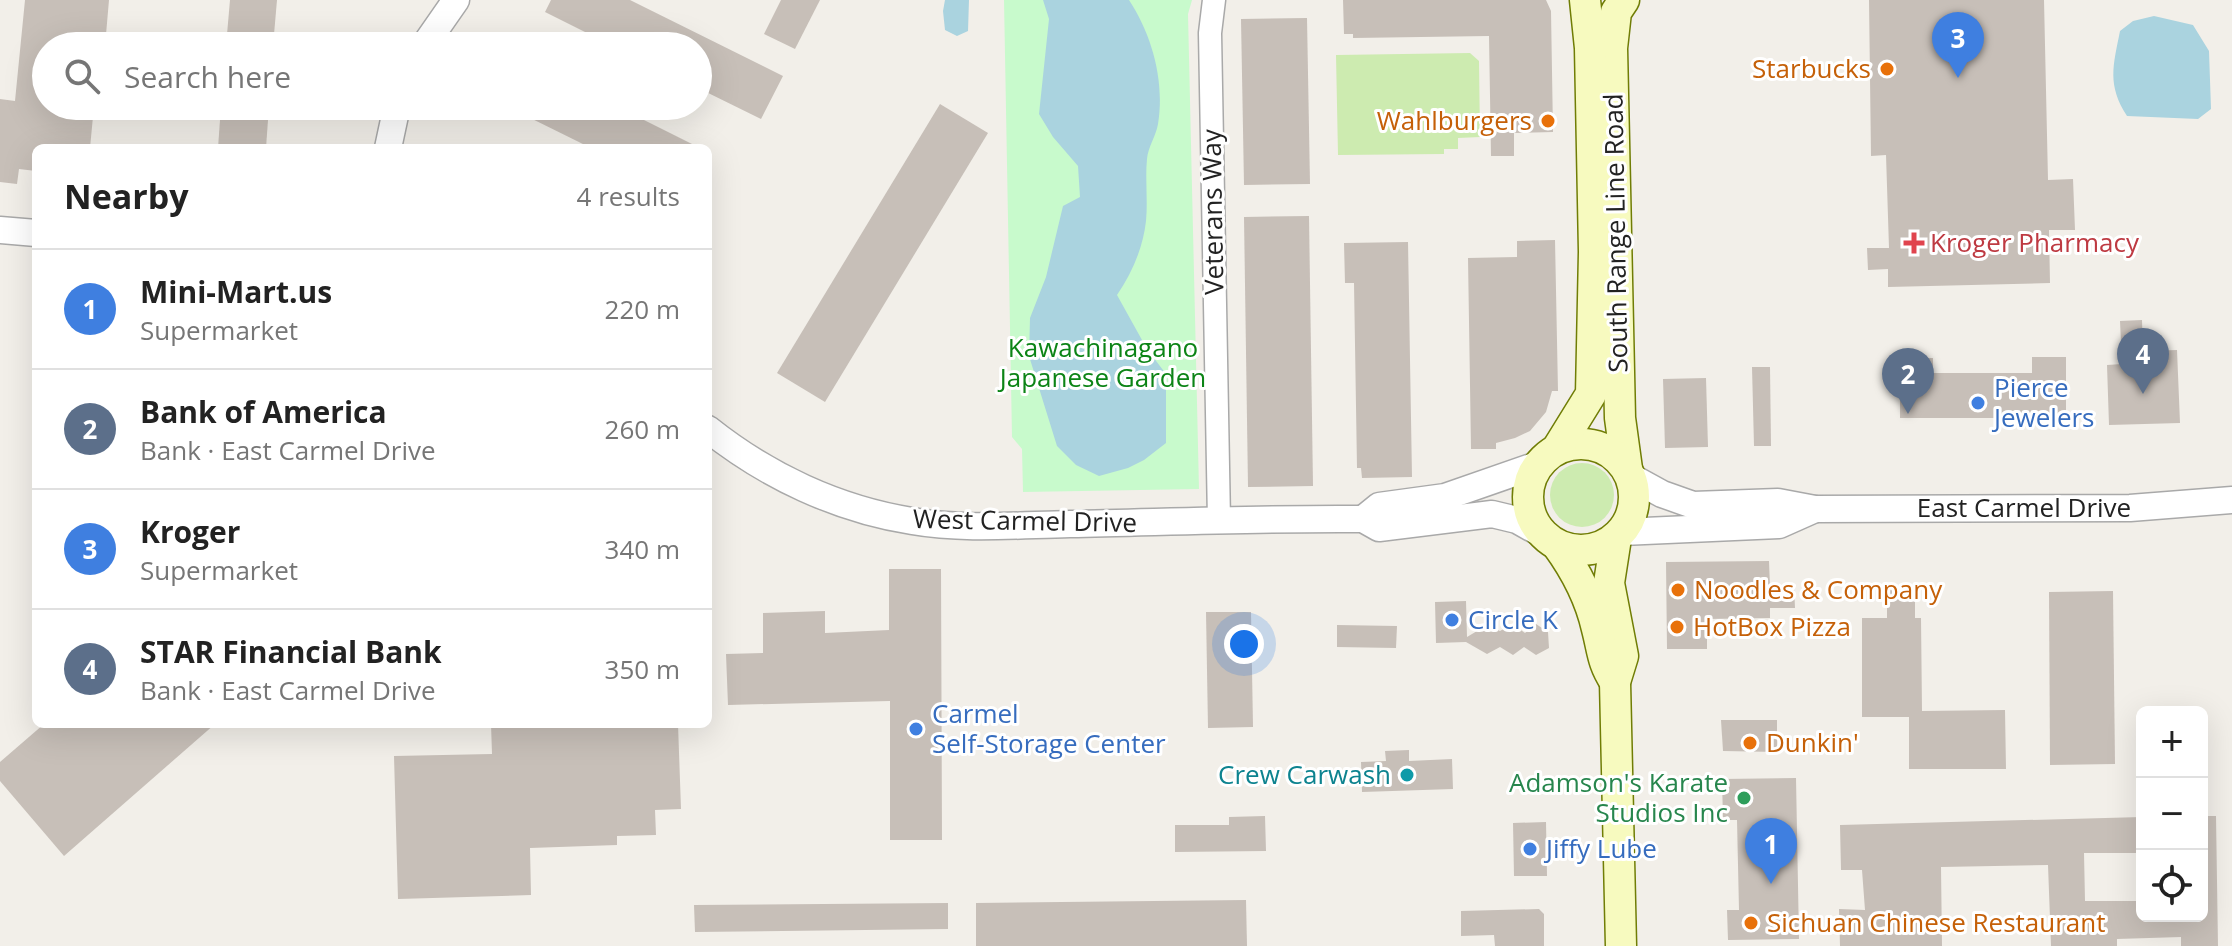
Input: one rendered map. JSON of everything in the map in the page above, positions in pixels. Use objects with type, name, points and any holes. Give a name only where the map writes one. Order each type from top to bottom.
[{"type":"main road","name":"South Range Line Road","points":[[1547,457],[1591,394],[1594,252],[1590,48],[1585,0]]},
{"type":"main road","name":"South Range Line Road","points":[[1624,0],[1616,12],[1612,48],[1619,410],[1629,473]]},
{"type":"main road","points":[[1550,539],[1572,550],[1587,550],[1602,546],[1619,535],[1630,520],[1634,505],[1629,473],[1617,457],[1604,448],[1588,443],[1572,443],[1547,457],[1529,482],[1527,500],[1532,518],[1582,583],[1598,630],[1603,663],[1615,682]]},
{"type":"main road","points":[[1619,535],[1609,583],[1623,656],[1615,682],[1621,946]]},
{"type":"street","points":[[434,32],[456,0]]},
{"type":"street","name":"Veterans Way","points":[[1214,0],[1210,33],[1219,521]]},
{"type":"street","points":[[389,144],[394,120]]},
{"type":"street","points":[[0,230],[32,233]]},
{"type":"street","name":"West Carmel Drive","points":[[712,432],[773,474],[810,491],[864,510],[913,521],[1041,524],[1363,519],[1379,528],[1492,514],[1517,520],[1550,539]]},
{"type":"street","name":"West Carmel Drive","points":[[1363,519],[1379,506],[1445,497],[1547,457]]},
{"type":"street","name":"East Carmel Drive","points":[[1629,473],[1662,494],[1693,505],[1778,502],[1815,509],[2130,508],[2232,500]]},
{"type":"street","name":"East Carmel Drive","points":[[1619,535],[1779,525],[1815,509]]},
{"type":"green space","name":"Kawachinagano Japanese Garden","points":[[1004,0],[1192,0],[1188,14],[1199,489],[1023,492],[1022,449],[1012,437]]},
{"type":"green space","points":[[1470,53],[1479,61],[1480,137],[1458,138],[1458,149],[1444,149],[1444,154],[1338,155],[1336,55]]},
{"type":"green space","points":[[1582,463],[1600,469],[1608,477],[1614,495],[1608,513],[1600,521],[1582,527],[1564,521],[1556,513],[1550,495],[1556,477],[1564,469]]},
{"type":"water","points":[[945,0],[969,0],[968,31],[957,36],[945,30]]},
{"type":"water","points":[[1043,0],[1129,0],[1150,43],[1160,91],[1157,128],[1147,159],[1145,231],[1136,260],[1117,295],[1147,349],[1166,374],[1166,443],[1128,468],[1099,476],[1076,465],[1057,446],[1029,356],[1030,318],[1046,277],[1063,206],[1080,197],[1078,166],[1053,137],[1039,114],[1049,19]]},
{"type":"water","points":[[2154,16],[2193,25],[2209,51],[2211,109],[2198,119],[2127,116],[2116,95],[2113,75],[2120,31],[2133,21]]},
{"type":"building","points":[[25,0],[109,0],[106,32],[32,32],[32,120],[93,120],[90,144],[32,144],[32,171],[19,169],[17,184],[0,182],[0,99],[15,101]]},
{"type":"building","points":[[230,0],[277,0],[274,32],[227,32]]},
{"type":"building","points":[[551,0],[630,0],[694,32],[585,32],[545,12]]},
{"type":"building","points":[[781,0],[820,0],[795,49],[764,34]]},
{"type":"building","points":[[1343,0],[1546,0],[1551,11],[1553,132],[1514,133],[1514,156],[1491,156],[1489,36],[1353,38],[1353,34],[1344,34]]},
{"type":"building","points":[[1869,0],[2044,0],[2048,180],[2073,179],[2075,230],[2049,230],[2050,283],[1888,287],[1888,269],[1868,270],[1867,248],[1889,248],[1886,155],[1871,156]]},
{"type":"building","points":[[1307,18],[1310,184],[1244,185],[1241,19]]},
{"type":"building","points":[[712,41],[783,76],[761,119],[712,95]]},
{"type":"building","points":[[940,104],[988,133],[825,402],[777,373]]},
{"type":"building","points":[[220,120],[268,120],[266,144],[218,144]]},
{"type":"building","points":[[534,120],[644,120],[692,144],[583,144]]},
{"type":"building","points":[[1309,216],[1313,486],[1248,487],[1244,217]]},
{"type":"building","points":[[1555,240],[1558,391],[1552,391],[1546,412],[1530,431],[1496,443],[1496,449],[1471,449],[1468,258],[1517,257],[1517,241]]},
{"type":"building","points":[[1408,242],[1412,477],[1362,478],[1361,468],[1357,468],[1354,283],[1345,283],[1344,243]]},
{"type":"building","points":[[2142,320],[2143,351],[2177,350],[2180,423],[2109,425],[2107,365],[2122,364],[2120,321]]},
{"type":"building","points":[[2032,357],[2066,357],[2066,418],[1900,418],[1900,358],[1933,358],[1933,373],[2032,373]]},
{"type":"building","points":[[1752,367],[1770,367],[1771,446],[1754,446]]},
{"type":"building","points":[[1706,378],[1708,447],[1665,448],[1663,379]]},
{"type":"building","points":[[1769,561],[1770,587],[1794,586],[1795,608],[1770,608],[1770,618],[1707,619],[1707,649],[1667,649],[1666,562]]},
{"type":"building","points":[[889,569],[941,569],[942,840],[890,840],[890,701],[728,705],[726,654],[763,653],[763,613],[825,611],[825,633],[889,630]]},
{"type":"building","points":[[1887,589],[1915,589],[1915,618],[1921,618],[1922,711],[2005,710],[2006,769],[1909,769],[1909,717],[1862,717],[1862,618],[1887,618]]},
{"type":"building","points":[[2113,591],[2115,764],[2050,765],[2049,592]]},
{"type":"building","points":[[1466,601],[1467,637],[1487,625],[1500,631],[1512,624],[1525,633],[1536,624],[1548,632],[1549,648],[1536,655],[1524,647],[1513,655],[1500,647],[1487,654],[1466,642],[1436,643],[1435,602]]},
{"type":"building","points":[[1206,612],[1251,612],[1253,727],[1208,728]]},
{"type":"building","points":[[1337,625],[1397,626],[1396,648],[1337,647]]},
{"type":"building","name":"Dunkin'","points":[[1721,720],[1777,720],[1777,752],[1723,751]]},
{"type":"building","points":[[39,728],[210,728],[64,856],[0,781],[0,762]]},
{"type":"building","points":[[491,728],[678,728],[681,809],[655,810],[656,835],[617,836],[617,845],[530,848],[531,895],[398,899],[394,756],[492,754]]},
{"type":"building","name":"Crew Carwash","points":[[1409,750],[1409,761],[1452,759],[1453,789],[1362,792],[1361,762],[1386,761],[1385,751]]},
{"type":"building","points":[[1796,778],[1799,939],[1728,940],[1727,910],[1739,910],[1737,820],[1723,820],[1722,779]]},
{"type":"building","points":[[1265,816],[1266,851],[1175,852],[1175,825],[1229,825],[1229,817]]},
{"type":"building","points":[[2208,816],[2216,816],[2218,946],[2181,946],[2181,937],[2117,939],[2117,946],[2051,946],[2048,865],[1941,867],[1942,946],[1840,946],[1839,909],[1865,910],[1862,870],[1841,870],[1840,825],[2136,817],[2136,853],[2084,853],[2085,901],[2136,901],[2136,922],[2208,922]]},
{"type":"building","name":"Jiffy Lube","points":[[1546,822],[1547,876],[1514,876],[1513,823]]},
{"type":"building","points":[[1246,900],[1247,946],[976,946],[976,903]]},
{"type":"building","points":[[948,903],[948,929],[695,932],[694,905]]},
{"type":"building","points":[[1539,909],[1544,914],[1544,946],[1495,946],[1494,935],[1461,936],[1461,911]]},
{"type":"place","name":"Starbucks","points":[[1887,69]]},
{"type":"place","name":"Kroger","points":[[1958,78]]},
{"type":"place","name":"Wahlburgers","points":[[1548,121]]},
{"type":"place","name":"Kroger Pharmacy","points":[[1914,243]]},
{"type":"place","name":"STAR Financial Bank","points":[[2143,394]]},
{"type":"place","name":"Pierce Jewelers","points":[[1978,403]]},
{"type":"place","name":"Bank of America","points":[[1908,414]]},
{"type":"place","name":"Noodles & Company","points":[[1678,590]]},
{"type":"place","name":"Circle K","points":[[1452,620]]},
{"type":"place","name":"HotBox Pizza","points":[[1677,627]]},
{"type":"place","name":"Carmel Self-Storage Center","points":[[916,729]]},
{"type":"place","name":"Dunkin'","points":[[1750,743]]},
{"type":"place","name":"Crew Carwash","points":[[1407,775]]},
{"type":"place","name":"Adamson's Karate Studios Inc","points":[[1744,798]]},
{"type":"place","name":"Jiffy Lube","points":[[1530,849]]},
{"type":"place","name":"Mini-Mart.us","points":[[1771,884]]},
{"type":"place","name":"Sichuan Chinese Restaurant","points":[[1751,923]]}]
